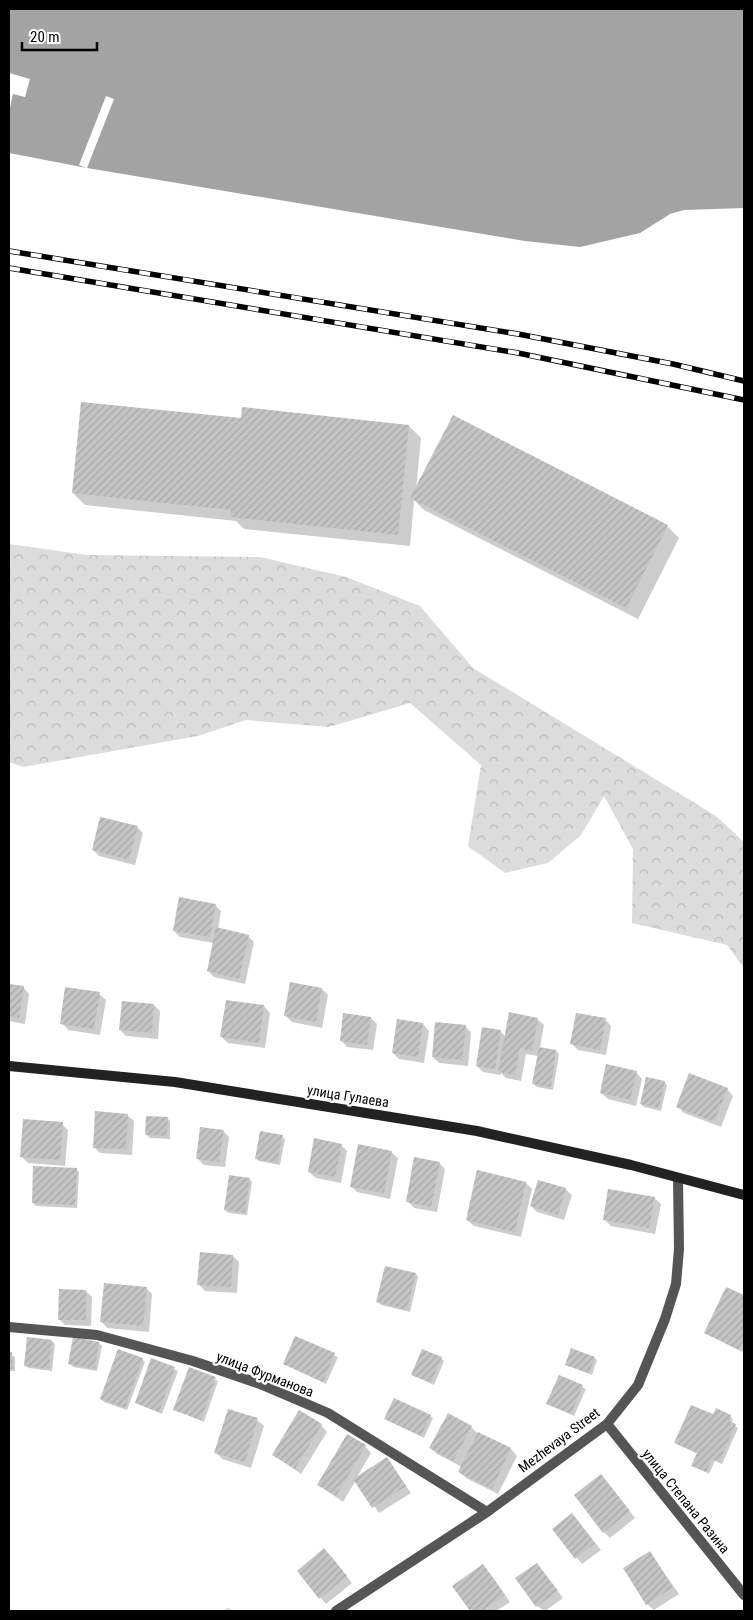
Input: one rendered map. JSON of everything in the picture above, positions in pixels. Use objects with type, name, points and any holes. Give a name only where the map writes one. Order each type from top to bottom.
[{"type":"main road","name":"улица Гулаева","points":[[9,1066],[175,1082],[477,1131],[744,1195]]},
{"type":"street","name":"Mezhevaya Street","points":[[336,1611],[487,1512],[607,1424],[638,1385],[665,1319],[676,1284],[679,1250],[678,1178]]},
{"type":"street","name":"улица Фурманова","points":[[9,1327],[97,1334],[193,1361],[260,1384],[328,1413],[487,1512]]},
{"type":"street","name":"улица Степана Разина","points":[[607,1424],[744,1595]]},
{"type":"green space","points":[[9,544],[87,555],[260,557],[346,577],[420,606],[473,668],[716,816],[744,842],[744,968],[727,945],[632,923],[633,849],[604,796],[581,835],[548,863],[505,873],[468,846],[481,765],[410,703],[329,727],[246,720],[198,736],[23,767],[9,762]]},
{"type":"shaded area","points":[[9,9],[744,9],[744,208],[684,210],[670,214],[640,233],[580,247],[525,241],[87,168],[9,153]]},
{"type":"pier","points":[[9,73],[30,79],[25,97],[13,94],[9,112]]},
{"type":"pier","points":[[106,96],[114,99],[87,168],[79,165]]},
{"type":"building","points":[[81,402],[241,418],[242,407],[409,425],[398,535],[231,517],[231,510],[72,493]]},
{"type":"building","points":[[453,415],[668,525],[626,608],[410,498]]},
{"type":"building","points":[[100,817],[138,826],[129,860],[92,850]]},
{"type":"building","points":[[179,897],[216,904],[210,937],[173,931]]},
{"type":"building","points":[[216,927],[249,935],[239,979],[207,971]]},
{"type":"building","points":[[290,982],[322,988],[316,1022],[284,1016]]},
{"type":"building","points":[[9,984],[24,986],[19,1018],[9,1016]]},
{"type":"building","points":[[65,987],[100,992],[94,1029],[60,1024]]},
{"type":"building","points":[[226,1000],[264,1005],[259,1043],[220,1037]]},
{"type":"building","points":[[122,1001],[154,1004],[152,1033],[119,1030]]},
{"type":"building","points":[[509,1012],[538,1018],[532,1051],[520,1048],[515,1075],[498,1072]]},
{"type":"building","points":[[343,1013],[371,1017],[367,1045],[340,1041]]},
{"type":"building","points":[[576,1013],[606,1018],[600,1050],[570,1044]]},
{"type":"building","points":[[397,1019],[423,1023],[418,1057],[392,1053]]},
{"type":"building","points":[[435,1022],[466,1025],[462,1060],[432,1057]]},
{"type":"building","points":[[482,1027],[501,1030],[495,1069],[476,1066]]},
{"type":"building","points":[[539,1047],[556,1050],[551,1087],[532,1084]]},
{"type":"building","points":[[606,1064],[637,1071],[630,1100],[600,1093]]},
{"type":"building","points":[[689,1073],[728,1088],[714,1122],[676,1107]]},
{"type":"building","points":[[646,1077],[665,1081],[659,1108],[640,1104]]},
{"type":"building","points":[[95,1111],[128,1114],[126,1149],[93,1148]]},
{"type":"building","points":[[146,1116],[168,1117],[167,1136],[145,1135]]},
{"type":"building","points":[[23,1119],[63,1122],[60,1160],[20,1157]]},
{"type":"building","points":[[200,1127],[224,1130],[219,1162],[196,1159]]},
{"type":"building","points":[[260,1131],[283,1135],[277,1163],[255,1159]]},
{"type":"building","points":[[314,1138],[342,1144],[335,1177],[308,1172]]},
{"type":"building","points":[[358,1144],[392,1151],[384,1193],[350,1187]]},
{"type":"building","points":[[414,1157],[440,1162],[431,1207],[406,1202]]},
{"type":"building","points":[[33,1166],[77,1168],[75,1205],[32,1203]]},
{"type":"building","points":[[477,1170],[526,1182],[515,1232],[466,1220]]},
{"type":"building","points":[[229,1175],[250,1178],[245,1213],[224,1210]]},
{"type":"building","points":[[538,1180],[566,1188],[558,1215],[530,1206]]},
{"type":"building","points":[[608,1189],[655,1197],[649,1228],[603,1220]]},
{"type":"building","points":[[200,1252],[233,1255],[231,1287],[197,1285]]},
{"type":"building","points":[[385,1266],[416,1273],[407,1310],[376,1302]]},
{"type":"building","points":[[104,1283],[147,1287],[143,1326],[100,1322]]},
{"type":"building","points":[[726,1287],[744,1295],[744,1339],[739,1350],[704,1333]]},
{"type":"building","points":[[59,1289],[86,1290],[86,1320],[58,1320]]},
{"type":"building","points":[[295,1336],[335,1353],[323,1382],[283,1364]]},
{"type":"building","points":[[27,1337],[52,1340],[49,1369],[24,1366]]},
{"type":"building","points":[[73,1337],[99,1342],[95,1369],[68,1364]]},
{"type":"building","points":[[571,1348],[595,1357],[589,1373],[565,1365]]},
{"type":"building","points":[[118,1349],[143,1358],[125,1408],[100,1399]]},
{"type":"building","points":[[422,1349],[442,1357],[431,1383],[411,1375]]},
{"type":"building","points":[[9,1352],[12,1352],[13,1369],[9,1369]]},
{"type":"building","points":[[151,1358],[175,1367],[159,1412],[135,1403]]},
{"type":"building","points":[[189,1367],[216,1377],[201,1420],[173,1410]]},
{"type":"building","points":[[559,1375],[583,1385],[571,1414],[546,1404]]},
{"type":"building","points":[[394,1398],[431,1415],[421,1436],[384,1419]]},
{"type":"building","points":[[691,1405],[713,1414],[716,1408],[731,1415],[729,1421],[736,1424],[719,1462],[712,1459],[706,1472],[691,1466],[697,1453],[674,1443]]},
{"type":"building","points":[[228,1409],[258,1418],[245,1462],[214,1453]]},
{"type":"building","points":[[299,1410],[322,1424],[295,1469],[272,1455]]},
{"type":"building","points":[[448,1413],[472,1426],[453,1461],[429,1448]]},
{"type":"building","points":[[478,1432],[511,1448],[492,1489],[458,1472]]},
{"type":"building","points":[[347,1434],[366,1445],[336,1496],[317,1485]]},
{"type":"building","points":[[387,1457],[406,1486],[372,1508],[353,1479]]},
{"type":"building","points":[[601,1474],[630,1511],[603,1533],[574,1495]]},
{"type":"building","points":[[572,1513],[595,1543],[575,1559],[552,1529]]},
{"type":"building","points":[[324,1548],[347,1576],[319,1599],[297,1571]]},
{"type":"building","points":[[650,1551],[673,1587],[646,1605],[623,1568]]},
{"type":"building","points":[[537,1563],[558,1591],[536,1607],[515,1578]]},
{"type":"building","points":[[483,1564],[505,1595],[482,1611],[470,1611],[452,1586]]},
{"type":"railway","points":[[9,251],[518,334],[673,364],[744,381]]},
{"type":"railway","points":[[9,268],[518,353],[744,400]]}]
